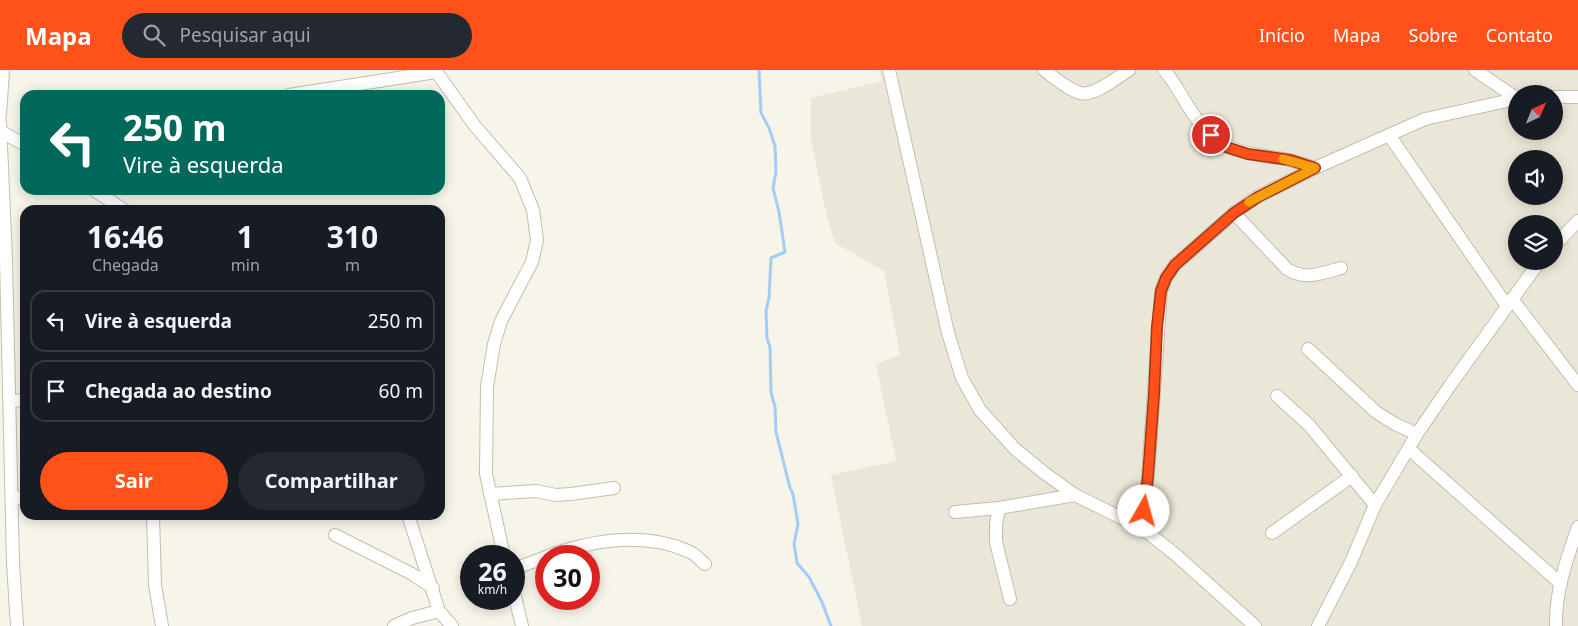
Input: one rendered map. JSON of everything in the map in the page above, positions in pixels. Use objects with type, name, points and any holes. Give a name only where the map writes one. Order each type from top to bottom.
[{"type":"street","points":[[0,115],[3,70]]},
{"type":"street","points":[[889,70],[948,333],[962,378],[980,410],[1015,449],[1043,472],[1075,495],[1142,528],[1176,555],[1255,626]]},
{"type":"street","points":[[1044,70],[1082,94],[1092,92],[1129,70]]},
{"type":"street","points":[[1164,70],[1174,82],[1198,120],[1211,135],[1226,147],[1248,154],[1290,160],[1315,168]]},
{"type":"street","points":[[1475,70],[1508,93]]},
{"type":"street","points":[[319,90],[435,71],[475,126],[520,178],[534,210],[537,240],[532,262],[502,321],[494,344],[487,387],[485,424],[486,474],[502,545]]},
{"type":"street","points":[[1563,97],[1578,97]]},
{"type":"street","points":[[1142,528],[1148,476],[1161,291],[1166,278],[1175,265],[1234,213],[1258,197],[1315,168],[1425,120],[1508,100]]},
{"type":"street","points":[[0,122],[10,401],[19,498],[13,564],[17,626]]},
{"type":"street","points":[[0,131],[20,138]]},
{"type":"street","points":[[1389,135],[1509,302],[1578,385]]},
{"type":"street","points":[[102,195],[116,205]]},
{"type":"street","points":[[1234,213],[1294,274],[1308,277],[1341,268]]},
{"type":"street","points":[[1563,237],[1578,221]]},
{"type":"street","points":[[1318,626],[1351,562],[1375,505],[1417,434],[1533,270]]},
{"type":"street","points":[[1308,349],[1376,412],[1395,424],[1417,434]]},
{"type":"street","points":[[1277,396],[1308,425],[1375,505]]},
{"type":"street","points":[[10,401],[20,400]]},
{"type":"street","points":[[1409,448],[1561,584]]},
{"type":"street","points":[[1272,533],[1352,476]]},
{"type":"street","points":[[490,494],[536,491],[571,494],[614,488]]},
{"type":"street","points":[[955,512],[999,508],[1075,495]]},
{"type":"street","points":[[999,508],[996,524],[996,542],[1010,599]]},
{"type":"street","points":[[153,520],[155,585],[162,626]]},
{"type":"street","points":[[410,520],[439,611],[452,626]]},
{"type":"street","points":[[1556,626],[1565,565],[1578,527]]},
{"type":"street","points":[[335,535],[412,574],[433,588]]},
{"type":"street","points":[[585,545],[636,539],[668,545],[691,552],[705,564]]},
{"type":"street","points":[[518,610],[522,626]]},
{"type":"street","points":[[394,626],[412,618],[439,611]]},
{"type":"shaded area","points":[[879,70],[1578,70],[1578,626],[862,626],[831,475],[896,461],[876,364],[900,355],[884,271],[835,243],[826,212],[811,141],[811,98],[882,81]]},
{"type":"waterway","points":[[759,70],[761,113],[769,128],[775,146],[776,172],[773,188],[785,252],[771,258],[769,298],[766,311],[767,338],[770,347],[771,392],[775,407],[776,432],[793,494],[798,524],[794,544],[797,563],[809,577],[822,602],[831,626]]},
{"type":"slow traffic","points":[[1249,202],[1315,168],[1283,159]]},
{"type":"route","points":[[1144,511],[1154,394],[1157,327],[1161,291],[1166,278],[1175,265],[1234,213],[1258,197],[1315,168],[1290,160],[1248,154],[1226,147],[1211,135]]}]
